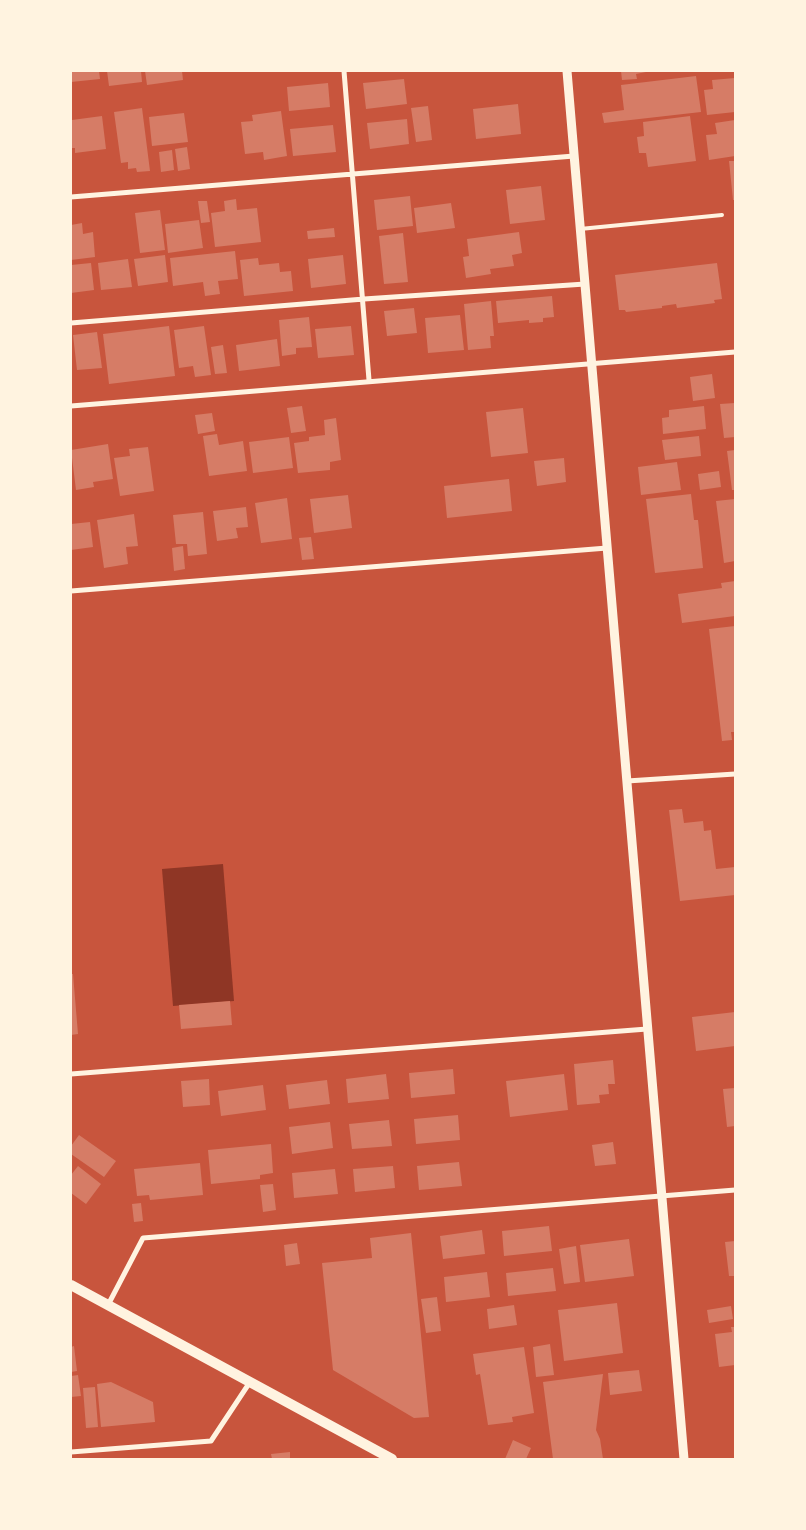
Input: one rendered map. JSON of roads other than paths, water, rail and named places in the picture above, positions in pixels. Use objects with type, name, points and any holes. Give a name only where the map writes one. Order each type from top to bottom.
[{"type":"main road","points":[[71,1285],[392,1459]]},
{"type":"street","points":[[344,71],[354,175],[369,380]]},
{"type":"street","points":[[567,71],[684,1459]]},
{"type":"street","points":[[71,197],[574,156]]},
{"type":"street","points":[[71,323],[364,299],[585,284]]},
{"type":"street","points":[[71,406],[369,380],[735,352]]},
{"type":"street","points":[[71,592],[607,548]]},
{"type":"street","points":[[627,781],[735,774]]},
{"type":"street","points":[[71,1074],[648,1029]]},
{"type":"street","points":[[108,1305],[143,1238],[735,1190]]},
{"type":"street","points":[[71,1452],[211,1441],[250,1382]]},
{"type":"lane","points":[[580,229],[722,215]]}]
